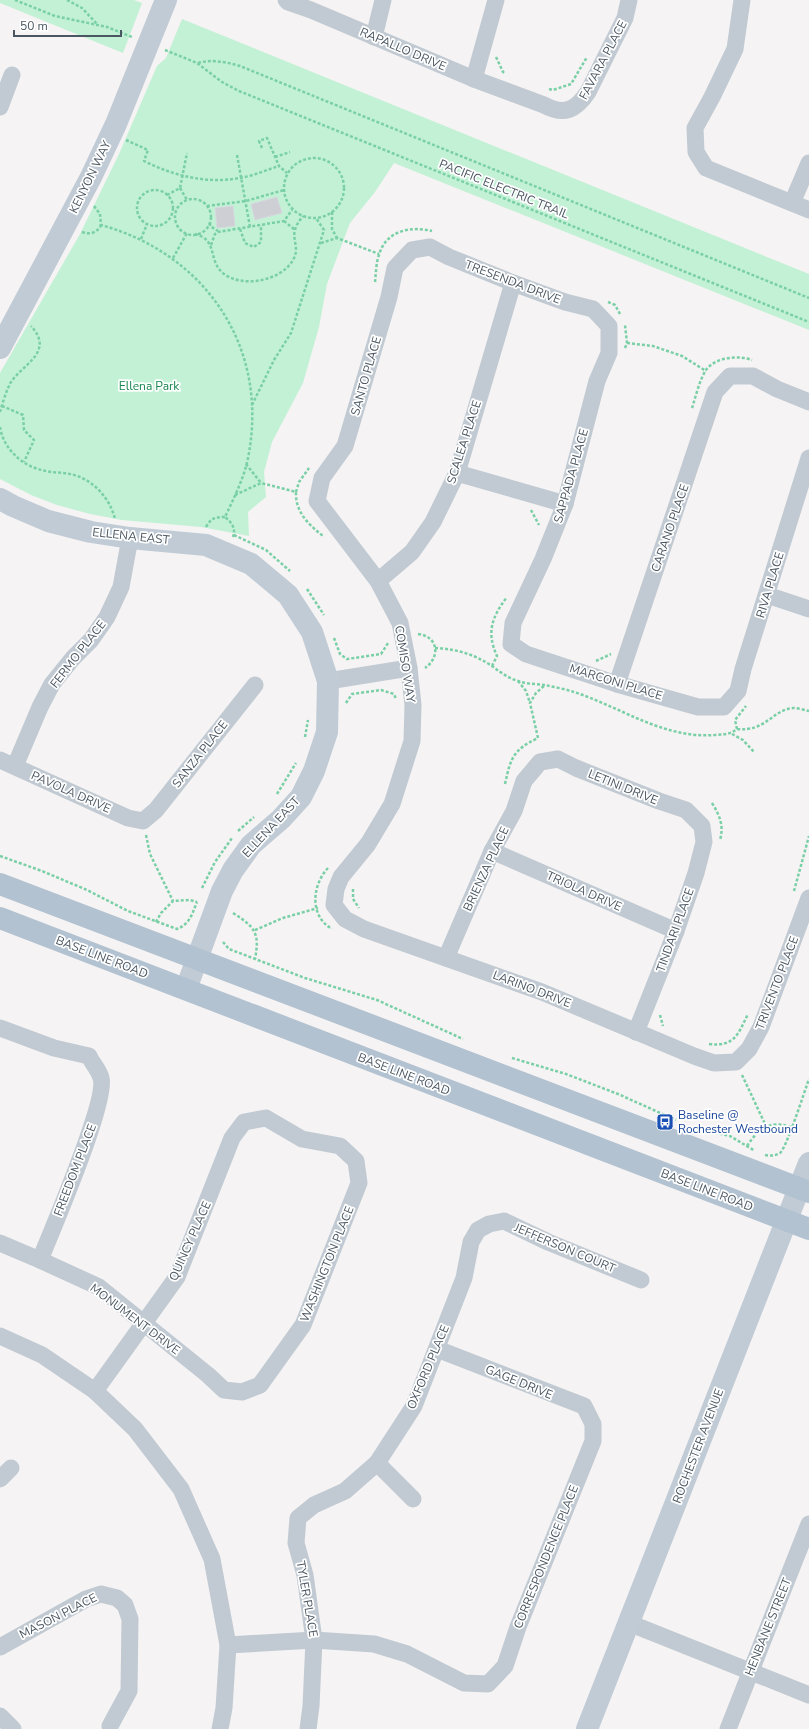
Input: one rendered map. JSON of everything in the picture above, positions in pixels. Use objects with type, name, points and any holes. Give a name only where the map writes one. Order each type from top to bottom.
[{"type":"main road","points":[[0,884],[804,1190]]},
{"type":"main road","name":"BASE LINE ROAD","points":[[0,918],[809,1229]]},
{"type":"street","name":"KENYON WAY","points":[[0,348],[94,170],[116,124],[166,0]]},
{"type":"street","name":"RAPALLO DRIVE","points":[[286,0],[474,79],[521,95]]},
{"type":"street","points":[[374,37],[383,0]]},
{"type":"street","points":[[474,79],[496,0]]},
{"type":"street","name":"FAVARA PLACE","points":[[521,95],[554,110],[569,110],[580,103],[588,92],[625,18],[629,0]]},
{"type":"street","points":[[742,0],[735,49],[695,128],[696,152],[706,168],[809,210]]},
{"type":"street","points":[[0,107],[12,75]]},
{"type":"street","points":[[792,203],[809,163]]},
{"type":"street","name":"TRESENDA DRIVE","points":[[412,250],[430,247],[449,257],[513,283],[565,302],[593,309],[609,326]]},
{"type":"street","name":"SANTO PLACE","points":[[317,501],[322,478],[345,446],[389,297],[395,268],[412,250]]},
{"type":"street","name":"SCALEA PLACE","points":[[378,581],[412,552],[433,522],[457,473],[513,283]]},
{"type":"street","name":"SAPPADA PLACE","points":[[511,644],[513,623],[543,559],[565,504],[598,381],[609,353],[609,326]]},
{"type":"street","name":"CARANO PLACE","points":[[617,684],[715,392],[730,376],[753,376],[777,389],[809,402]]},
{"type":"street","name":"RIVA PLACE","points":[[724,707],[738,691],[743,669],[809,458]]},
{"type":"street","points":[[457,473],[565,504]]},
{"type":"street","name":"ELLENA EAST","points":[[0,499],[48,521],[91,532],[130,538],[206,545],[251,564],[288,595],[312,632],[328,681],[327,732],[314,771],[301,797],[281,819],[251,845],[233,870],[222,891],[186,989]]},
{"type":"street","name":"COMISO WAY","points":[[317,501],[378,581],[400,623],[415,668],[412,741],[392,804],[368,844],[341,877],[336,889],[334,905]]},
{"type":"street","name":"FERMO PLACE","points":[[7,763],[52,684],[73,658],[91,640],[107,617],[121,587],[130,538]]},
{"type":"street","points":[[767,595],[809,609]]},
{"type":"street","name":"MARCONI PLACE","points":[[511,644],[526,654],[617,684],[698,707],[724,707]]},
{"type":"street","points":[[328,681],[415,668]]},
{"type":"street","name":"SANZA PLACE","points":[[143,821],[156,810],[255,685]]},
{"type":"street","name":"LETINI DRIVE","points":[[540,762],[558,759],[576,768],[659,801],[686,810],[702,826]]},
{"type":"street","name":"BRIENZA PLACE","points":[[446,958],[492,851],[514,811],[524,781],[540,762]]},
{"type":"street","name":"PAVOLA DRIVE","points":[[7,763],[128,818],[143,821]]},
{"type":"street","name":"TINDARI PLACE","points":[[636,1032],[676,931],[696,873],[704,842],[702,826]]},
{"type":"street","name":"TRIOLA DRIVE","points":[[492,851],[676,931]]},
{"type":"street","name":"TRIVENTO PLACE","points":[[736,1062],[749,1049],[761,1027],[801,898]]},
{"type":"street","name":"LARINO DRIVE","points":[[334,905],[345,919],[364,929],[542,992],[694,1056],[714,1063],[736,1062]]},
{"type":"street","name":"FREEDOM PLACE","points":[[0,1028],[54,1048],[89,1056],[101,1078],[100,1097],[92,1126],[40,1260]]},
{"type":"street","name":"QUINCY PLACE","points":[[95,1391],[177,1277],[232,1138],[244,1122],[266,1118],[302,1139],[340,1146],[356,1161]]},
{"type":"street","name":"WASHINGTON PLACE","points":[[242,1392],[260,1384],[303,1324],[359,1183],[356,1161]]},
{"type":"street","name":"ROCHESTER AVENUE","points":[[586,1729],[786,1220],[804,1190],[809,1163]]},
{"type":"street","name":"JEFFERSON COURT","points":[[489,1224],[504,1222],[548,1242],[641,1280]]},
{"type":"street","name":"OXFORD PLACE","points":[[298,1518],[314,1505],[345,1491],[377,1463],[414,1406],[464,1278],[471,1242],[478,1230],[489,1224]]},
{"type":"street","name":"MONUMENT DRIVE","points":[[0,1243],[99,1287],[208,1375],[224,1390],[242,1392]]},
{"type":"street","points":[[0,1336],[42,1355],[95,1391],[135,1429],[181,1489],[212,1559],[228,1644],[224,1708],[220,1729]]},
{"type":"street","name":"GAGE DRIVE","points":[[437,1349],[584,1406],[593,1424]]},
{"type":"street","name":"CORRESPONDENCE PLACE","points":[[314,1640],[374,1644],[407,1654],[464,1683],[488,1684],[505,1666],[518,1627],[593,1441],[593,1424]]},
{"type":"street","points":[[377,1463],[413,1499]]},
{"type":"street","name":"TYLER PLACE","points":[[298,1518],[296,1543],[305,1575],[314,1640],[311,1706],[308,1729]]},
{"type":"street","name":"HENBANE STREET","points":[[728,1729],[809,1524]]},
{"type":"street","name":"MASON PLACE","points":[[0,1647],[86,1600],[101,1594],[117,1598],[125,1605],[130,1619],[129,1691],[110,1726]]},
{"type":"street","points":[[628,1623],[809,1695]]},
{"type":"street","points":[[228,1644],[314,1640]]},
{"type":"street","points":[[0,1716],[13,1729]]},
{"type":"path","points":[[15,0],[55,16],[98,25],[127,35]]},
{"type":"path","points":[[67,0],[82,8],[98,25]]},
{"type":"path","name":"PACIFIC ELECTRIC TRAIL","points":[[162,48],[197,63],[222,82],[239,91],[809,322]]},
{"type":"path","points":[[546,88],[553,90],[571,84],[591,50]]},
{"type":"path","points":[[494,54],[503,72],[510,75]]},
{"type":"path","name":"PACIFIC ELECTRIC TRAIL","points":[[197,63],[206,61],[224,62],[240,66],[809,298]]},
{"type":"path","points":[[123,138],[148,150],[144,161],[162,170],[182,176],[211,180],[241,178],[279,166]]},
{"type":"path","points":[[262,148],[259,141],[267,138],[279,166],[287,173]]},
{"type":"path","points":[[275,157],[290,152]]},
{"type":"path","points":[[187,153],[180,188],[187,200]]},
{"type":"path","points":[[237,155],[250,228]]},
{"type":"path","points":[[312,158],[323,159],[332,164],[339,171],[343,180],[344,190],[342,200],[336,209],[329,215],[316,218],[303,216],[292,210],[286,202],[284,190],[284,182],[287,173],[294,165],[303,160],[312,158]]},
{"type":"path","points":[[167,195],[180,188]]},
{"type":"path","points":[[207,206],[246,201],[284,190]]},
{"type":"path","points":[[150,191],[162,192],[167,195],[173,206],[170,217],[162,225],[157,226],[147,224],[139,215],[138,204],[140,199],[150,191]]},
{"type":"path","points":[[218,232],[210,226],[210,214],[207,206],[199,200],[187,200],[178,207],[175,219],[180,229],[187,233],[202,236],[211,245],[215,262],[224,274],[244,281],[262,279],[280,272],[293,260],[296,246],[294,230],[303,216]]},
{"type":"path","points":[[78,230],[90,234],[95,232],[101,225],[100,214],[92,204]]},
{"type":"path","points":[[284,221],[292,210]]},
{"type":"path","points":[[332,212],[332,229],[338,238],[379,254],[375,284]]},
{"type":"path","points":[[252,405],[274,360],[291,333],[304,295],[313,260],[321,244],[324,230],[316,218]]},
{"type":"path","points":[[195,234],[205,230],[210,220]]},
{"type":"path","points":[[211,245],[215,234],[218,232],[250,228],[277,221],[284,221],[294,230]]},
{"type":"path","points":[[141,239],[147,224]]},
{"type":"path","points":[[101,225],[141,239],[173,258],[210,294],[232,329],[245,363],[251,392],[251,432],[246,464],[235,496],[225,517]]},
{"type":"path","points":[[240,229],[245,243],[254,246],[261,242],[261,225]]},
{"type":"path","points":[[173,258],[187,233]]},
{"type":"path","points":[[321,244],[338,238]]},
{"type":"path","points":[[0,412],[12,382],[32,363],[37,355],[39,345],[37,332],[27,321]]},
{"type":"path","points":[[627,343],[652,346],[682,356],[706,371]]},
{"type":"path","points":[[2,406],[23,415],[24,430],[34,440],[24,462]]},
{"type":"path","points":[[0,427],[6,444],[12,452],[24,462],[41,470],[71,474],[89,482],[101,492],[108,502],[116,522]]},
{"type":"path","points":[[246,464],[261,483],[296,492]]},
{"type":"path","points":[[311,465],[299,482],[296,492],[298,508],[303,518],[329,540]]},
{"type":"path","points":[[235,496],[261,483]]},
{"type":"path","points":[[528,505],[539,523],[538,528]]},
{"type":"path","points":[[204,530],[210,520],[216,517],[225,517],[232,523],[234,529],[234,535],[232,538]]},
{"type":"path","points":[[234,535],[266,550],[292,573]]},
{"type":"path","points":[[306,587],[324,616]]},
{"type":"path","points":[[492,666],[497,656],[492,644],[492,624],[495,615],[508,595]]},
{"type":"path","points":[[333,634],[340,654],[347,659],[381,654],[389,641]]},
{"type":"path","points":[[415,668],[430,665],[434,659],[435,651],[432,640],[425,635],[417,634]]},
{"type":"path","points":[[505,786],[512,757],[523,745],[538,738],[530,703],[526,692],[518,681]]},
{"type":"path","points":[[530,703],[536,693],[545,685]]},
{"type":"path","points":[[304,741],[309,713]]},
{"type":"path","points":[[732,734],[743,740],[754,752]]},
{"type":"path","points":[[276,796],[286,783],[299,756]]},
{"type":"path","points":[[712,803],[719,815],[722,827],[718,845]]},
{"type":"path","points":[[0,856],[42,871],[87,890],[128,911],[177,929],[189,922],[205,881],[227,844],[240,828],[257,814]]},
{"type":"path","points":[[143,821],[150,854],[173,901]]},
{"type":"path","points":[[801,898],[809,836]]},
{"type":"path","points":[[356,883],[353,889],[353,899],[362,910]]},
{"type":"path","points":[[156,922],[161,913],[173,901],[190,900],[197,902]]},
{"type":"path","points":[[255,930],[283,918],[334,905]]},
{"type":"path","points":[[233,913],[255,930],[258,945],[255,959]]},
{"type":"path","points":[[657,1009],[664,1029]]},
{"type":"path","points":[[704,1043],[720,1045],[728,1044],[734,1038],[749,1012]]},
{"type":"path","points":[[736,1062],[766,1126]]},
{"type":"path","points":[[764,1154],[771,1156],[781,1152],[788,1142],[791,1127],[809,1079]]},
{"type":"path","points":[[757,1153],[747,1146],[758,1132],[766,1126],[775,1124],[791,1127]]},
{"type":"green space","points":[[0,0],[134,0],[142,3],[123,53],[0,3]]},
{"type":"green space","name":"Ellena Park","points":[[182,19],[809,274],[809,330],[394,163],[375,192],[350,223],[327,284],[319,327],[303,383],[272,442],[264,472],[266,497],[248,512],[249,536],[201,527],[122,520],[90,514],[57,505],[31,495],[0,479],[0,373],[80,234],[119,154],[157,66],[166,58]]},
{"type":"building","points":[[277,197],[282,213],[255,220],[251,204]]},
{"type":"building","points":[[233,206],[235,226],[217,228],[215,208]]},
{"type":"place","name":"Baseline @ Rochester Westbound","points":[[665,1122]]}]
